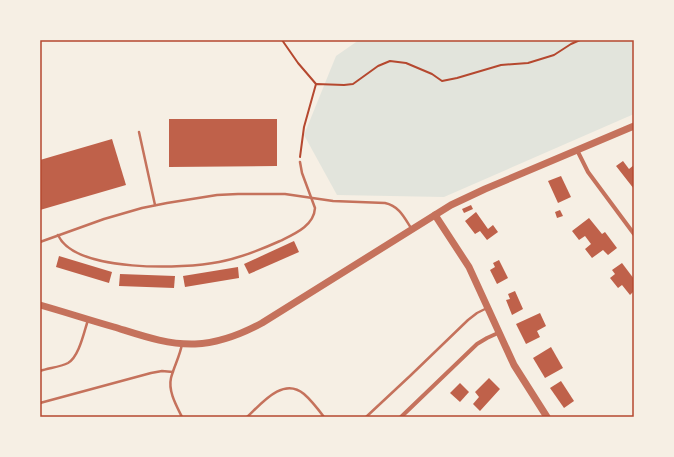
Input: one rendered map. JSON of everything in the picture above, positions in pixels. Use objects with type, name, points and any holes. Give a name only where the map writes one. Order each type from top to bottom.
[{"type":"street","points":[[40,305],[149,337],[182,344],[209,343],[226,339],[241,334],[278,313],[435,215],[485,189],[634,126]]},
{"type":"street","points":[[577,150],[588,172],[634,234]]},
{"type":"street","points":[[435,215],[467,264],[514,365],[547,417]]},
{"type":"street","points":[[401,417],[477,344],[498,333]]},
{"type":"lane","points":[[139,132],[154,205]]},
{"type":"lane","points":[[58,235],[66,246],[74,252],[110,262],[161,267],[209,264],[230,260],[252,253],[284,239],[304,228],[312,221],[315,208],[302,173],[300,162]]},
{"type":"lane","points":[[40,242],[104,219],[154,205],[228,194],[285,194],[333,201],[390,204],[399,210],[411,229]]},
{"type":"lane","points":[[366,417],[411,376],[468,320],[477,313],[488,308]]},
{"type":"lane","points":[[40,371],[65,364],[73,359],[77,352],[88,319]]},
{"type":"lane","points":[[182,344],[180,356],[171,378],[171,390],[182,417]]},
{"type":"lane","points":[[40,403],[151,373],[162,371],[173,372]]},
{"type":"lane","points":[[247,417],[276,392],[290,388],[304,394],[324,417]]},
{"type":"path","points":[[282,40],[298,63],[316,84],[344,86],[353,84],[378,66],[390,61],[406,63],[432,74],[442,81],[501,65],[528,63],[554,56],[571,44],[580,40]]},
{"type":"path","points":[[300,162],[304,127],[316,84]]},
{"type":"shaded area","points":[[359,40],[634,40],[634,114],[444,197],[337,195],[304,135],[336,56]]},
{"type":"building","points":[[169,119],[277,119],[277,166],[169,167]]},
{"type":"building","points":[[112,139],[126,185],[40,210],[40,160]]},
{"type":"building","points":[[623,161],[629,169],[634,165],[634,189],[616,166]]},
{"type":"building","points":[[561,176],[571,197],[558,203],[548,181]]},
{"type":"building","points":[[471,205],[473,209],[464,213],[462,209]]},
{"type":"building","points":[[560,210],[563,216],[557,218],[555,212]]},
{"type":"building","points":[[476,212],[488,229],[493,225],[498,232],[487,240],[480,231],[475,234],[465,221]]},
{"type":"building","points":[[589,218],[602,234],[605,232],[617,248],[608,255],[603,250],[592,258],[585,249],[591,244],[585,236],[579,240],[572,231]]},
{"type":"building","points":[[294,241],[299,252],[249,274],[244,264]]},
{"type":"building","points":[[59,256],[112,272],[109,283],[56,267]]},
{"type":"building","points":[[499,260],[508,278],[497,284],[490,270],[495,267],[493,263]]},
{"type":"building","points":[[622,263],[634,279],[634,291],[630,295],[622,285],[618,288],[610,278],[615,274],[612,270]]},
{"type":"building","points":[[238,267],[239,278],[185,287],[183,276]]},
{"type":"building","points":[[120,274],[175,276],[174,288],[119,286]]},
{"type":"building","points":[[515,291],[523,309],[512,315],[506,300],[510,299],[508,294]]},
{"type":"building","points":[[540,313],[546,326],[537,331],[540,337],[526,344],[516,324]]},
{"type":"building","points":[[551,347],[563,368],[545,378],[533,358]]},
{"type":"building","points":[[489,378],[500,389],[480,411],[473,404],[479,397],[475,392]]},
{"type":"building","points":[[561,381],[574,401],[564,408],[550,388]]},
{"type":"building","points":[[460,383],[469,392],[460,402],[450,393]]}]
